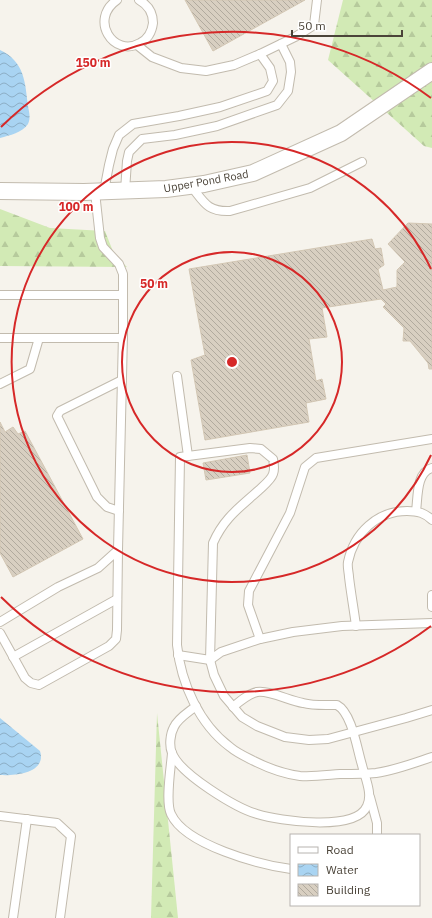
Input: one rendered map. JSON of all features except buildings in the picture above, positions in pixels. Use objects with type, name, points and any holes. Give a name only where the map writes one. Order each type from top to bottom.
[{"type":"street","name":"Upper Pond Road","points":[[0,191],[166,190],[252,173],[341,133],[432,71]]},
{"type":"lane","points":[[117,0],[106,10],[104,27],[107,34],[113,41],[120,45],[129,46],[137,45],[144,41],[152,28],[153,20],[151,12],[147,6],[139,0]]},
{"type":"lane","points":[[137,45],[152,57],[181,68],[206,71],[234,65],[295,37],[314,25],[317,0]]},
{"type":"lane","points":[[125,191],[129,152],[142,139],[175,135],[217,126],[277,106],[288,91],[291,72],[290,62],[280,44]]},
{"type":"lane","points":[[0,633],[25,678],[31,683],[39,684],[109,646],[116,639],[123,338],[123,274],[119,264],[103,247],[100,238],[100,191],[119,135],[133,124],[220,107],[267,91],[273,81],[270,68],[260,54]]},
{"type":"lane","points":[[191,186],[209,208],[219,212],[230,211],[310,188],[362,162]]},
{"type":"lane","points":[[0,295],[123,295]]},
{"type":"lane","points":[[0,338],[123,338]]},
{"type":"lane","points":[[0,384],[30,369],[39,338]]},
{"type":"lane","points":[[177,376],[188,456]]},
{"type":"lane","points":[[119,511],[107,508],[97,498],[57,416],[60,410],[122,380]]},
{"type":"lane","points":[[260,639],[248,605],[249,591],[290,513],[305,467],[316,458],[432,439]]},
{"type":"lane","points":[[432,710],[353,733],[328,739],[309,740],[285,737],[252,723],[242,717],[224,696],[214,676],[210,660],[213,543],[219,530],[230,516],[273,475],[275,468],[273,459],[261,449],[250,448],[180,457],[178,656],[181,672],[196,706],[208,725],[230,748],[264,766],[300,776],[376,773],[398,768],[432,757]]},
{"type":"lane","points":[[416,511],[420,480],[424,472],[432,468]]},
{"type":"lane","points":[[356,626],[348,563],[356,541],[368,525],[378,518],[392,512],[416,511],[426,515],[432,520]]},
{"type":"lane","points":[[0,622],[58,587],[98,568],[118,550]]},
{"type":"lane","points":[[432,595],[432,607]]},
{"type":"lane","points":[[13,657],[117,599]]},
{"type":"lane","points":[[178,656],[210,660],[221,652],[260,639],[294,632],[356,626],[432,623]]},
{"type":"lane","points":[[233,707],[248,696],[258,692],[270,693],[304,704],[337,705],[342,707],[346,712],[353,733],[370,796],[378,834]]},
{"type":"lane","points":[[196,706],[178,720],[173,727],[171,735],[172,753],[168,804],[170,814],[176,823],[185,831],[206,843],[247,860],[290,869]]},
{"type":"lane","points":[[172,753],[182,768],[210,789],[234,804],[256,814],[284,821],[336,821],[354,818],[363,813],[367,807],[370,796]]},
{"type":"lane","points":[[0,816],[57,823],[71,836],[60,918]]},
{"type":"lane","points":[[13,918],[28,819]]},
{"type":"green space","points":[[343,0],[432,0],[432,148],[424,146],[328,60]]},
{"type":"green space","points":[[0,209],[50,228],[105,231],[114,254],[127,267],[0,266]]},
{"type":"green space","points":[[157,713],[178,918],[151,918]]},
{"type":"water","points":[[0,50],[14,60],[19,67],[26,89],[30,117],[28,124],[22,130],[0,138]]},
{"type":"water","points":[[0,718],[40,751],[41,758],[39,764],[34,769],[21,774],[0,775]]}]
